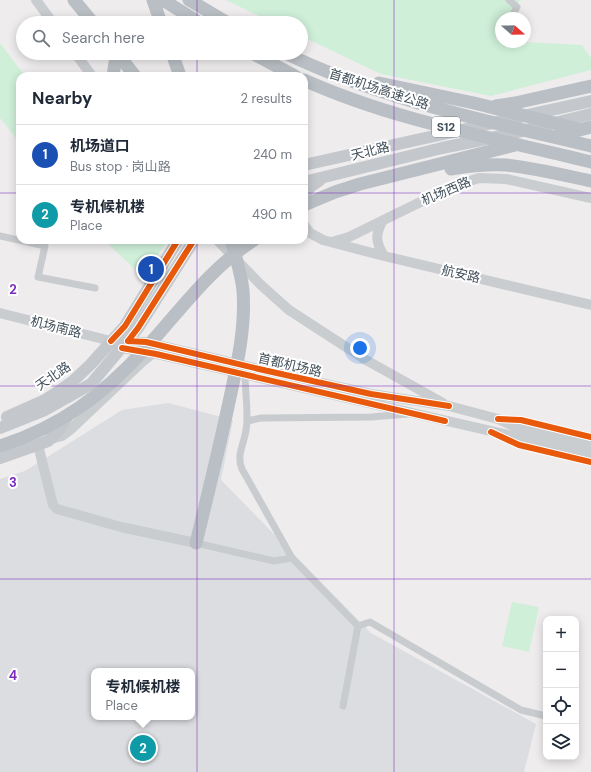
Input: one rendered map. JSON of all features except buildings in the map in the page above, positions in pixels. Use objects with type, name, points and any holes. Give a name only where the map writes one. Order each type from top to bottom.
[{"type":"highway","points":[[74,0],[87,16]]},
{"type":"highway","points":[[154,0],[159,16]]},
{"type":"highway","points":[[163,0],[189,16]]},
{"type":"highway","points":[[190,0],[216,16]]},
{"type":"highway","points":[[114,72],[117,60]]},
{"type":"highway","points":[[122,60],[132,72]]},
{"type":"highway","points":[[174,60],[179,72]]},
{"type":"highway","points":[[265,60],[288,72]]},
{"type":"highway","name":"首都机场高速公路","points":[[301,60],[341,78],[394,96],[591,146]]},
{"type":"highway","points":[[341,78],[373,82],[474,103],[591,133]]},
{"type":"highway","name":"首都机场高速公路","points":[[308,82],[398,114],[448,128],[591,162]]},
{"type":"highway","points":[[474,103],[502,105],[591,86]]},
{"type":"highway","points":[[308,203],[335,192],[383,178],[591,127]]},
{"type":"highway","points":[[308,211],[337,200],[392,183],[466,167],[505,165],[591,181]]},
{"type":"highway","points":[[196,543],[240,352],[243,324],[243,291],[232,244]]},
{"type":"highway","points":[[0,438],[40,422],[74,404],[85,396],[122,363],[196,280],[237,244]]},
{"type":"highway","points":[[0,446],[26,437],[55,423],[77,410],[100,393],[144,350],[205,281],[225,262],[249,244]]},
{"type":"main road","name":"天北路","points":[[308,164],[591,101]]},
{"type":"main road","name":"天北路","points":[[308,181],[442,148],[506,135],[591,114]]},
{"type":"main road","points":[[308,190],[317,181],[327,176]]},
{"type":"main road","name":"天北路","points":[[0,420],[45,400],[72,382],[91,364],[125,326],[176,244]]},
{"type":"main road","name":"天北路","points":[[0,458],[51,439],[62,426],[81,394],[125,345],[138,328],[191,244]]},
{"type":"main road","name":"天北路","points":[[0,428],[43,411],[91,384]]},
{"type":"street","points":[[36,0],[48,16]]},
{"type":"street","points":[[509,0],[517,7],[514,12]]},
{"type":"street","points":[[80,60],[89,72]]},
{"type":"street","name":"机场西路","points":[[332,242],[349,237],[382,222],[451,187],[479,178],[506,179],[591,198]]},
{"type":"street","points":[[382,222],[377,231],[377,239],[379,249],[384,256]]},
{"type":"street","name":"航安路","points":[[308,230],[315,236],[332,242],[384,256],[591,305]]},
{"type":"street","points":[[0,236],[16,240]]},
{"type":"street","points":[[36,244],[45,246],[38,277],[95,288]]},
{"type":"street","name":"首都机场路","points":[[221,244],[261,285],[290,310],[366,360],[449,406]]},
{"type":"street","name":"机场南路","points":[[0,313],[125,345]]},
{"type":"street","name":"首都机场路","points":[[125,345],[146,342],[371,394],[449,406],[498,419],[518,428],[591,446]]},
{"type":"street","name":"首都机场路","points":[[125,345],[152,354],[591,454]]},
{"type":"street","points":[[51,439],[62,436],[70,430],[141,362],[152,354]]},
{"type":"street","points":[[245,375],[247,429],[239,458],[240,464],[292,558],[358,626]]},
{"type":"street","points":[[445,421],[449,406]]},
{"type":"street","points":[[247,422],[261,418],[372,417],[416,414]]},
{"type":"street","name":"首都机场路","points":[[498,419],[521,420],[591,437]]},
{"type":"street","name":"首都机场路","points":[[491,432],[519,445],[591,462]]},
{"type":"street","points":[[38,445],[53,505],[57,509],[121,527],[274,561],[292,558]]},
{"type":"street","points":[[358,626],[370,622],[521,710],[543,715]]},
{"type":"street","points":[[342,706],[358,626]]},
{"type":"shaded area","points":[[168,403],[233,420],[221,480],[371,633],[536,724],[524,772],[0,772],[0,479],[25,471],[122,410]]},
{"type":"green space","points":[[226,0],[520,0],[513,12],[495,12],[495,48],[531,48],[531,42],[582,45],[591,58],[591,70],[491,96],[381,74],[308,39],[308,16],[259,16]]},
{"type":"green space","points":[[0,43],[22,72],[16,72],[16,138],[0,118]]},
{"type":"green space","points":[[108,244],[165,244],[143,277]]},
{"type":"green space","points":[[512,602],[539,607],[529,652],[502,646]]},
{"type":"cycle path","points":[[111,341],[125,326],[176,244]]},
{"type":"cycle path","points":[[128,341],[138,328],[191,244]]},
{"type":"cycle path","points":[[128,341],[146,342],[371,394],[449,406]]},
{"type":"cycle path","points":[[122,348],[156,354],[445,421]]},
{"type":"cycle path","points":[[498,419],[521,420],[591,437]]},
{"type":"cycle path","points":[[491,432],[519,445],[591,462]]},
{"type":"place","name":"机场道口","points":[[151,269]]},
{"type":"place","name":"专机候机楼","points":[[143,748]]}]
